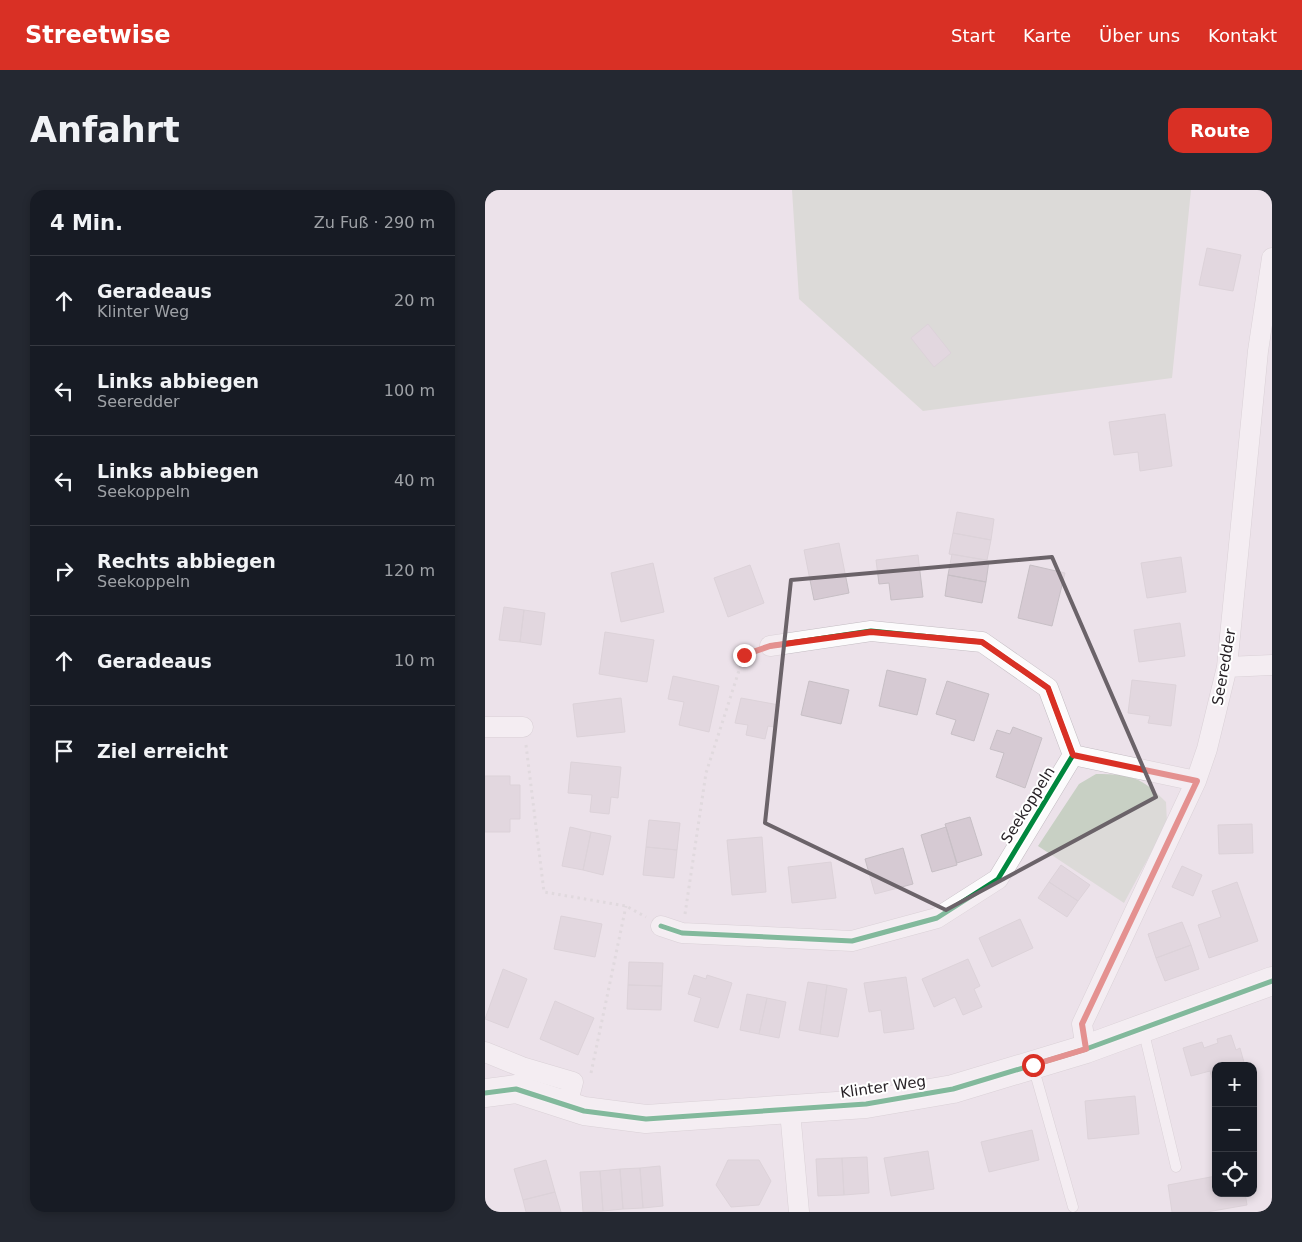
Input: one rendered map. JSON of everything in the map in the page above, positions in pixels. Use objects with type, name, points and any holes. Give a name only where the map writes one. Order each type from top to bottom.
[{"type":"street","name":"Seeredder","points":[[1086,1049],[1082,1024],[1197,781],[1207,749],[1227,667],[1258,351],[1272,258]]},
{"type":"street","points":[[770,646],[871,632],[982,642],[1048,688],[1073,755],[1197,781]]},
{"type":"street","points":[[1227,667],[1272,665]]},
{"type":"street","points":[[485,727],[523,727]]},
{"type":"street","name":"Seekoppeln","points":[[661,926],[682,932],[852,940],[937,918],[997,879],[1073,755]]},
{"type":"street","name":"Klinter Weg","points":[[485,1093],[519,1078],[576,1108],[646,1119],[790,1111],[866,1104],[953,1089],[1086,1049],[1272,981]]},
{"type":"street","points":[[485,1052],[519,1078]]},
{"type":"street","points":[[790,1111],[799,1212]]},
{"type":"lane","points":[[1143,1028],[1176,1167]]},
{"type":"lane","points":[[1033,1065],[1073,1207]]},
{"type":"path","points":[[682,932],[706,772],[744,655],[770,646]]},
{"type":"path","points":[[523,727],[544,892],[626,906],[661,926]]},
{"type":"path","points":[[576,1108],[626,906]]},
{"type":"highlighted area","points":[[1052,557],[1156,797],[946,910],[765,823],[791,580]]},
{"type":"shaded area","points":[[792,190],[1191,190],[1172,378],[923,411],[799,299]]},
{"type":"shaded area","points":[[1096,774],[1127,776],[1135,779],[1150,787],[1166,802],[1167,823],[1124,903],[1038,846],[1079,784]]},
{"type":"building","points":[[1207,248],[1241,255],[1233,291],[1199,285]]},
{"type":"building","points":[[928,324],[951,353],[934,367],[911,338]]},
{"type":"building","points":[[1165,414],[1172,466],[1140,471],[1138,452],[1114,455],[1109,422]]},
{"type":"building","points":[[957,512],[994,519],[991,540],[953,533]]},
{"type":"building","points":[[953,533],[991,540],[987,560],[949,554]]},
{"type":"building","points":[[839,543],[849,593],[814,600],[804,550]]},
{"type":"building","points":[[952,554],[989,561],[986,582],[948,575]]},
{"type":"building","points":[[918,555],[923,597],[891,600],[889,583],[879,584],[876,560]]},
{"type":"building","points":[[1181,557],[1186,592],[1147,598],[1141,563]]},
{"type":"building","points":[[653,563],[664,612],[621,622],[611,573]]},
{"type":"building","points":[[750,565],[764,603],[728,617],[714,578]]},
{"type":"building","points":[[1030,565],[1065,573],[1052,626],[1018,618]]},
{"type":"building","points":[[948,575],[986,582],[982,603],[945,596]]},
{"type":"building","points":[[504,607],[524,610],[520,642],[499,640]]},
{"type":"building","points":[[524,610],[545,613],[541,645],[520,642]]},
{"type":"building","points":[[1180,623],[1185,656],[1139,662],[1134,630]]},
{"type":"building","points":[[605,632],[654,640],[647,682],[599,674]]},
{"type":"building","points":[[887,670],[926,679],[917,715],[879,706]]},
{"type":"building","points":[[673,676],[719,686],[709,732],[679,725],[684,702],[668,699]]},
{"type":"building","points":[[1132,680],[1176,685],[1171,726],[1148,723],[1150,716],[1128,713]]},
{"type":"building","points":[[809,681],[849,690],[841,724],[801,715]]},
{"type":"building","points":[[947,681],[989,694],[974,741],[951,734],[956,720],[936,714]]},
{"type":"building","points":[[621,698],[625,732],[577,737],[573,704]]},
{"type":"building","points":[[741,698],[779,705],[774,727],[768,726],[765,739],[746,735],[748,725],[735,723]]},
{"type":"building","points":[[1013,727],[1042,738],[1025,788],[996,777],[1004,753],[990,749],[997,730],[1010,734]]},
{"type":"building","points":[[571,762],[621,767],[618,798],[611,797],[609,814],[590,812],[592,795],[568,793]]},
{"type":"building","points":[[485,776],[510,776],[510,785],[520,785],[520,819],[510,819],[510,832],[485,832]]},
{"type":"building","points":[[970,817],[982,855],[957,863],[945,824]]},
{"type":"building","points":[[649,820],[680,823],[677,850],[646,847]]},
{"type":"building","points":[[1252,824],[1253,853],[1219,854],[1218,825]]},
{"type":"building","points":[[570,827],[591,832],[583,870],[562,866]]},
{"type":"building","points":[[946,827],[957,865],[932,872],[921,835]]},
{"type":"building","points":[[591,832],[611,836],[603,875],[583,870]]},
{"type":"building","points":[[762,837],[766,892],[732,895],[727,840]]},
{"type":"building","points":[[646,847],[677,850],[674,878],[643,875]]},
{"type":"building","points":[[903,848],[913,884],[875,894],[865,859]]},
{"type":"building","points":[[831,862],[836,898],[792,903],[788,867]]},
{"type":"building","points":[[1061,865],[1090,885],[1078,901],[1049,882]]},
{"type":"building","points":[[1182,866],[1202,875],[1193,896],[1172,887]]},
{"type":"building","points":[[1049,882],[1078,901],[1067,917],[1038,898]]},
{"type":"building","points":[[1237,882],[1258,941],[1209,958],[1198,925],[1221,917],[1212,891]]},
{"type":"building","points":[[561,916],[602,924],[595,957],[554,949]]},
{"type":"building","points":[[1020,919],[1033,948],[992,967],[979,938]]},
{"type":"building","points":[[1182,922],[1191,945],[1156,958],[1148,934]]},
{"type":"building","points":[[1191,945],[1199,969],[1165,981],[1156,958]]},
{"type":"building","points":[[968,959],[980,986],[974,989],[982,1007],[963,1015],[955,997],[934,1007],[922,979]]},
{"type":"building","points":[[629,962],[663,963],[662,986],[628,985]]},
{"type":"building","points":[[503,969],[527,979],[508,1028],[485,1019]]},
{"type":"building","points":[[694,975],[706,979],[707,975],[732,983],[718,1028],[694,1021],[701,998],[688,994]]},
{"type":"building","points":[[906,977],[914,1029],[884,1033],[881,1010],[869,1012],[864,983]]},
{"type":"building","points":[[808,982],[827,985],[820,1034],[799,1030]]},
{"type":"building","points":[[628,985],[662,986],[661,1010],[627,1009]]},
{"type":"building","points":[[827,985],[847,989],[838,1037],[820,1034]]},
{"type":"building","points":[[747,994],[767,998],[759,1034],[740,1030]]},
{"type":"building","points":[[767,998],[786,1002],[779,1038],[759,1034]]},
{"type":"building","points":[[555,1001],[594,1018],[578,1055],[540,1039]]},
{"type":"building","points":[[1231,1035],[1236,1050],[1240,1048],[1244,1062],[1212,1062],[1212,1078],[1210,1071],[1191,1076],[1183,1048],[1202,1042],[1204,1048],[1218,1043],[1217,1039]]},
{"type":"building","points":[[1135,1096],[1139,1134],[1088,1139],[1085,1101]]},
{"type":"building","points":[[1032,1130],[1039,1160],[989,1172],[981,1142]]},
{"type":"building","points":[[928,1151],[934,1189],[891,1196],[884,1158]]},
{"type":"building","points":[[867,1157],[869,1193],[844,1195],[842,1158]]},
{"type":"building","points":[[842,1158],[844,1195],[818,1196],[816,1159]]},
{"type":"building","points":[[546,1160],[555,1192],[523,1200],[514,1169]]},
{"type":"building","points":[[728,1160],[759,1160],[771,1181],[759,1205],[731,1207],[716,1185]]},
{"type":"building","points":[[660,1166],[663,1206],[643,1208],[640,1168]]},
{"type":"building","points":[[640,1168],[643,1208],[623,1209],[620,1169]]},
{"type":"building","points":[[620,1169],[623,1209],[603,1211],[600,1171]]},
{"type":"building","points":[[600,1171],[603,1211],[583,1212],[580,1172]]},
{"type":"building","points":[[1212,1177],[1212,1197],[1246,1197],[1247,1205],[1207,1212],[1172,1212],[1168,1185]]},
{"type":"building","points":[[555,1192],[561,1212],[526,1212],[523,1200]]},
{"type":"cycle path","points":[[661,926],[682,933],[852,941],[937,918],[998,879],[1073,755],[1048,688],[982,642],[871,631],[770,646]]},
{"type":"cycle path","points":[[485,1093],[516,1089],[584,1111],[646,1119],[866,1104],[953,1089],[1086,1049],[1272,981]]},
{"type":"route","points":[[744,655],[770,646],[871,632],[982,642],[1048,688],[1073,755],[1197,781],[1082,1024],[1086,1049],[1033,1065]]}]
